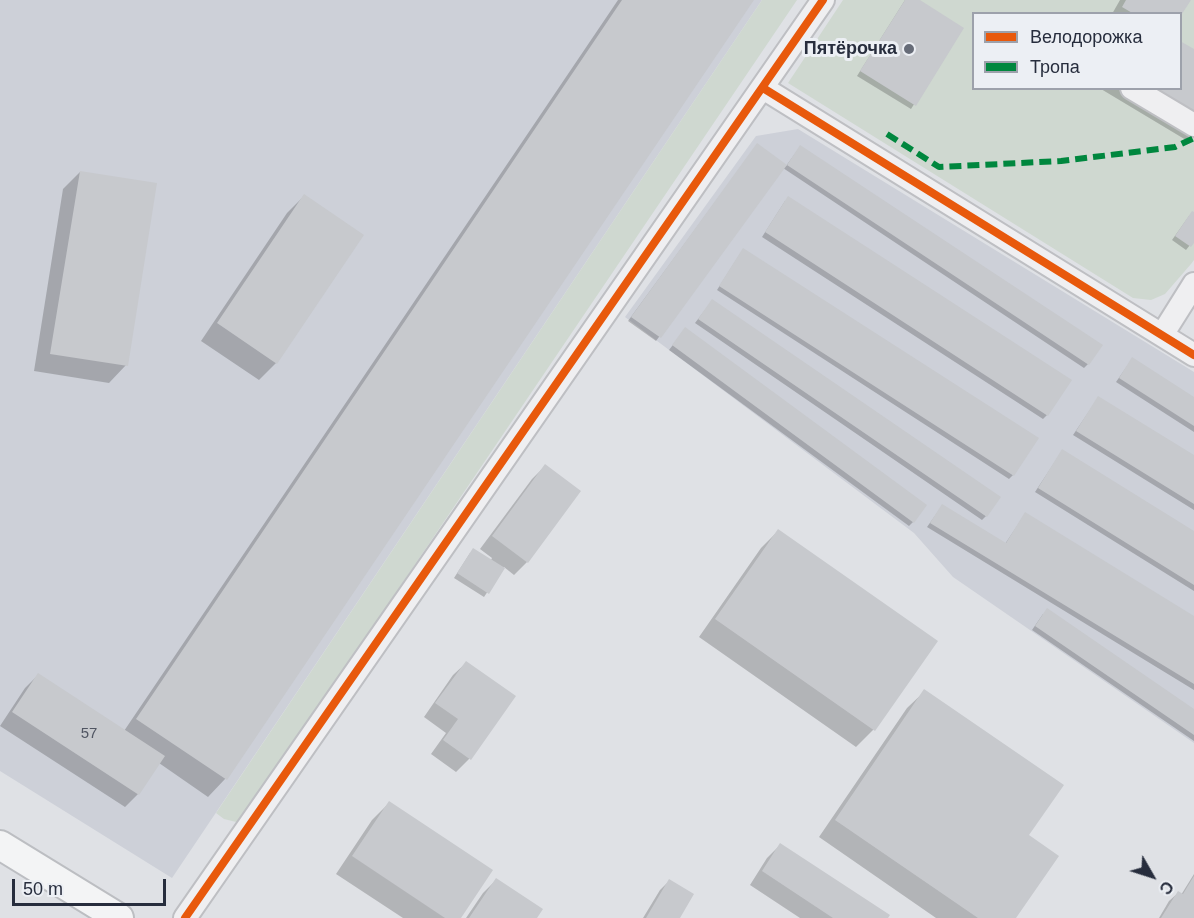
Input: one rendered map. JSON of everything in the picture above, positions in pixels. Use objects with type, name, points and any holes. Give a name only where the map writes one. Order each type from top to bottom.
[{"type":"main road","points":[[0,845],[119,918]]},
{"type":"street","points":[[185,918],[763,88],[812,33],[823,0]]},
{"type":"street","points":[[763,88],[867,142],[1194,355]]},
{"type":"street","points":[[1135,90],[1194,125]]},
{"type":"street","points":[[1162,335],[1194,284]]},
{"type":"shaded area","points":[[0,0],[762,0],[172,878],[0,771]]},
{"type":"shaded area","points":[[762,0],[797,0],[240,823],[224,819],[216,813]]},
{"type":"shaded area","points":[[843,0],[1194,0],[1194,260],[1165,294],[1151,300],[1133,298],[788,83]]},
{"type":"shaded area","points":[[798,129],[1194,372],[1194,743],[953,577],[914,533],[625,317],[756,136]]},
{"type":"building","points":[[622,0],[754,0],[227,780],[136,719]]},
{"type":"building","points":[[905,0],[920,0],[964,28],[916,106],[860,71]]},
{"type":"building","points":[[1126,0],[1191,0],[1182,14],[1182,12],[1131,12],[1122,7]]},
{"type":"building","points":[[1182,42],[1194,49],[1194,117],[1149,90],[1182,90]]},
{"type":"building","points":[[757,143],[787,165],[661,338],[631,317]]},
{"type":"building","points":[[800,145],[1103,345],[1089,365],[787,165]]},
{"type":"building","points":[[80,171],[157,183],[128,366],[50,354]]},
{"type":"building","points":[[304,194],[364,235],[277,364],[217,323]]},
{"type":"building","points":[[788,196],[1072,380],[1048,416],[765,232]]},
{"type":"building","points":[[1192,211],[1194,212],[1194,243],[1191,247],[1175,236]]},
{"type":"building","points":[[743,248],[1039,438],[1014,476],[719,286]]},
{"type":"building","points":[[712,299],[1001,497],[987,517],[698,319]]},
{"type":"building","points":[[685,327],[927,505],[914,523],[672,345]]},
{"type":"building","points":[[1132,357],[1194,397],[1194,426],[1119,378]]},
{"type":"building","points":[[1098,396],[1194,455],[1194,504],[1076,431]]},
{"type":"building","points":[[1062,449],[1194,531],[1194,585],[1038,488]]},
{"type":"building","points":[[545,464],[581,491],[528,563],[492,536]]},
{"type":"building","points":[[942,504],[1006,543],[1025,512],[1194,616],[1194,684],[930,523]]},
{"type":"building","points":[[778,529],[938,641],[875,731],[715,619]]},
{"type":"building","points":[[473,548],[505,568],[489,594],[457,573]]},
{"type":"building","points":[[1047,608],[1194,709],[1194,735],[1035,626]]},
{"type":"building","points":[[466,661],[516,696],[471,760],[443,740],[458,719],[435,703]]},
{"type":"building","points":[[38,673],[165,756],[139,795],[12,712]]},
{"type":"building","points":[[924,689],[1064,785],[1029,835],[1059,856],[1016,918],[978,918],[835,820]]},
{"type":"building","points":[[389,801],[493,870],[461,918],[445,918],[352,856]]},
{"type":"building","points":[[780,843],[890,915],[888,918],[833,918],[762,871]]},
{"type":"building","points":[[1194,876],[1194,918],[1161,918],[1178,891],[1183,894]]},
{"type":"building","points":[[496,878],[543,909],[537,918],[469,918]]},
{"type":"building","points":[[669,879],[694,894],[680,918],[646,918]]},
{"type":"marked path","points":[[887,134],[939,167],[1061,161],[1175,147],[1194,138]]},
{"type":"cycle path","points":[[185,918],[823,0]]},
{"type":"cycle path","points":[[763,88],[1194,355]]},
{"type":"place","name":"Пятёрочка","points":[[909,49]]}]
